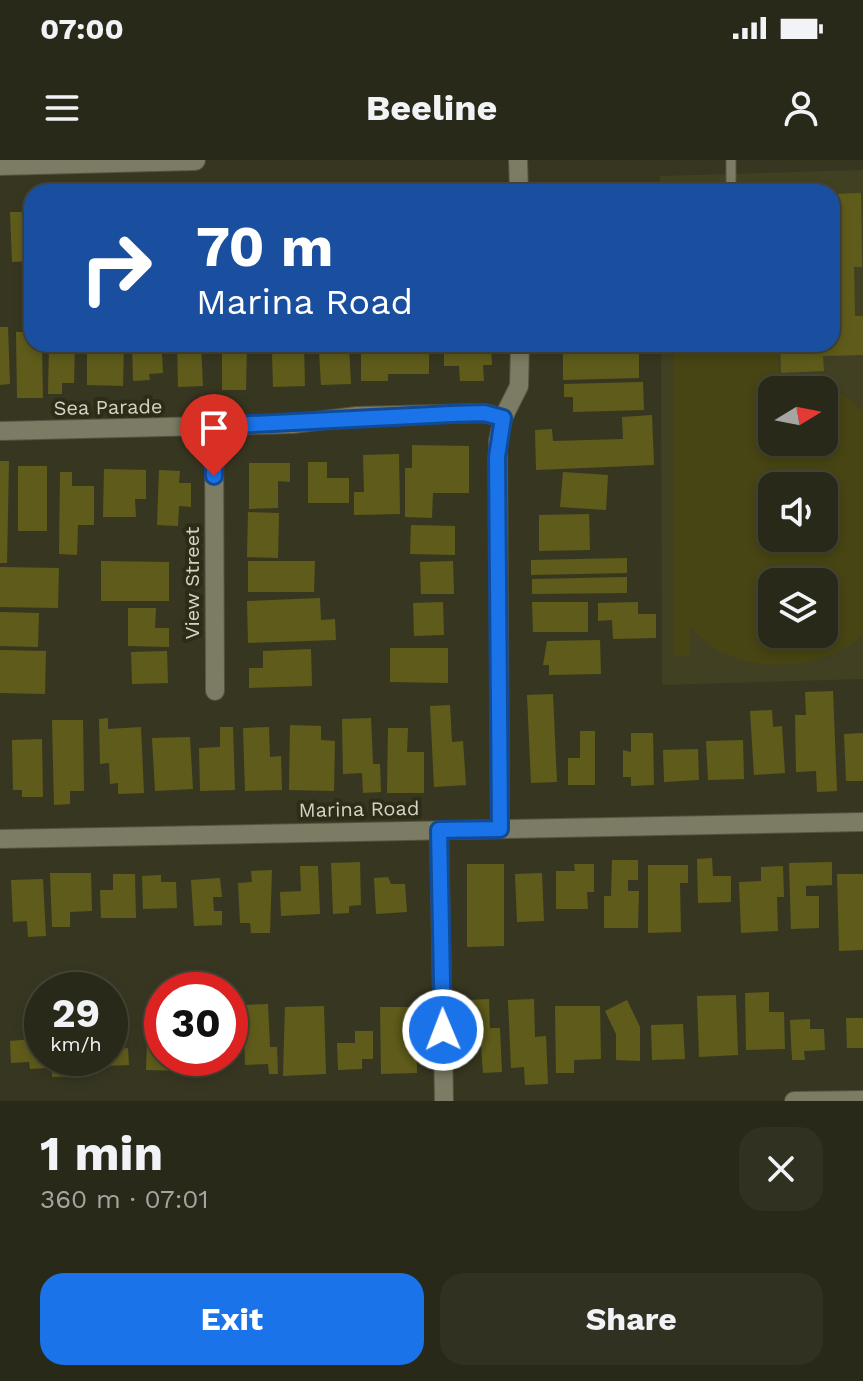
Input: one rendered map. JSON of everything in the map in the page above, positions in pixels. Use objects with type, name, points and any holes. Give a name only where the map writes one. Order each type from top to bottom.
[{"type":"main road","points":[[0,165],[195,160]]},
{"type":"street","points":[[518,160],[519,184]]},
{"type":"street","points":[[500,829],[497,449],[503,418],[519,386],[520,352]]},
{"type":"street","name":"Sea Parade","points":[[0,431],[214,426],[484,413],[503,418]]},
{"type":"street","name":"View Street","points":[[214,426],[215,691]]},
{"type":"street","name":"Marina Road","points":[[0,839],[863,822]]},
{"type":"street","points":[[439,830],[444,1101]]},
{"type":"street","points":[[794,1101],[863,1100]]},
{"type":"lane","points":[[731,160],[731,184]]},
{"type":"shaded area","points":[[863,170],[863,679],[662,685],[661,352],[840,352],[840,184],[660,184],[660,176]]},
{"type":"shaded area","points":[[674,352],[777,352],[779,373],[803,376],[758,376],[758,456],[838,456],[838,392],[863,411],[863,635],[833,654],[797,664],[778,665],[742,660],[720,652],[690,628],[690,656],[674,656]]},
{"type":"building","points":[[861,193],[862,267],[854,267],[855,316],[863,316],[863,355],[823,356],[824,371],[781,373],[780,352],[840,352],[840,194]]},
{"type":"building","points":[[10,212],[24,212],[24,261],[12,262]]},
{"type":"building","points":[[0,327],[8,327],[10,384],[0,385]]},
{"type":"building","points":[[16,332],[24,332],[24,352],[42,352],[43,398],[17,398]]},
{"type":"building","points":[[49,352],[75,352],[74,383],[62,383],[62,394],[48,394]]},
{"type":"building","points":[[87,352],[124,352],[123,386],[87,385]]},
{"type":"building","points":[[132,352],[162,352],[163,373],[149,374],[150,380],[133,381]]},
{"type":"building","points":[[177,352],[201,352],[203,386],[178,387]]},
{"type":"building","points":[[222,352],[247,352],[246,390],[222,390]]},
{"type":"building","points":[[304,352],[305,386],[273,387],[272,354]]},
{"type":"building","points":[[319,352],[349,352],[351,384],[321,385]]},
{"type":"building","points":[[361,352],[429,352],[429,374],[388,374],[388,381],[361,381]]},
{"type":"building","points":[[444,352],[491,352],[492,365],[483,365],[484,381],[460,381],[459,366],[444,366]]},
{"type":"building","points":[[563,352],[639,352],[639,378],[563,380]]},
{"type":"building","points":[[643,382],[644,410],[573,412],[573,397],[564,397],[564,384]]},
{"type":"building","points":[[652,415],[654,465],[536,470],[535,430],[552,429],[553,441],[623,439],[622,417]]},
{"type":"building","points":[[412,445],[469,446],[469,493],[433,493],[432,518],[405,517],[405,468],[412,468]]},
{"type":"building","points":[[399,454],[400,514],[354,515],[354,492],[364,492],[363,455]]},
{"type":"building","points":[[0,461],[9,461],[7,563],[0,563]]},
{"type":"building","points":[[308,462],[327,462],[327,478],[349,478],[349,503],[308,503]]},
{"type":"building","points":[[249,463],[290,463],[290,482],[278,481],[278,508],[249,509]]},
{"type":"building","points":[[18,466],[47,466],[47,531],[18,531]]},
{"type":"building","points":[[104,469],[146,470],[146,499],[135,499],[136,517],[103,517]]},
{"type":"building","points":[[159,470],[180,471],[179,483],[191,483],[191,507],[179,506],[178,526],[157,525]]},
{"type":"building","points":[[60,472],[72,472],[72,486],[94,486],[94,525],[78,525],[77,555],[59,554]]},
{"type":"building","points":[[563,472],[608,475],[606,510],[560,507]]},
{"type":"building","points":[[248,512],[279,513],[278,558],[247,557]]},
{"type":"building","points":[[589,514],[590,550],[539,551],[539,515]]},
{"type":"building","points":[[411,525],[455,526],[455,555],[410,554]]},
{"type":"building","points":[[627,558],[627,573],[531,575],[531,560]]},
{"type":"building","points":[[101,561],[169,562],[169,601],[101,601]]},
{"type":"building","points":[[248,561],[315,561],[314,592],[248,592]]},
{"type":"building","points":[[453,561],[454,594],[421,594],[420,562]]},
{"type":"building","points":[[0,567],[59,568],[58,608],[0,607]]},
{"type":"building","points":[[627,577],[627,593],[532,594],[532,579]]},
{"type":"building","points":[[320,598],[321,620],[335,619],[336,640],[248,643],[247,601]]},
{"type":"building","points":[[443,602],[444,635],[414,636],[413,603]]},
{"type":"building","points":[[532,602],[588,602],[588,632],[533,632]]},
{"type":"building","points":[[638,602],[638,614],[656,614],[656,638],[613,639],[612,620],[598,621],[598,603]]},
{"type":"building","points":[[128,608],[156,608],[155,628],[169,628],[169,647],[128,646]]},
{"type":"building","points":[[0,612],[39,613],[38,647],[0,646]]},
{"type":"building","points":[[600,640],[601,674],[549,675],[549,665],[543,665],[547,641]]},
{"type":"building","points":[[390,648],[448,648],[448,683],[390,682]]},
{"type":"building","points":[[311,649],[312,686],[249,688],[249,668],[263,668],[263,651]]},
{"type":"building","points":[[0,650],[46,651],[45,694],[0,693]]},
{"type":"building","points":[[167,651],[168,683],[132,684],[131,652]]},
{"type":"building","points":[[833,691],[837,791],[817,792],[816,771],[796,772],[795,715],[806,715],[805,692]]},
{"type":"building","points":[[553,694],[557,782],[531,783],[527,695]]},
{"type":"building","points":[[450,705],[452,742],[463,741],[466,785],[434,787],[430,706]]},
{"type":"building","points":[[772,710],[773,727],[782,726],[785,773],[754,775],[750,711]]},
{"type":"building","points":[[108,718],[108,729],[141,727],[144,793],[118,794],[118,783],[110,784],[109,763],[100,764],[99,719]]},
{"type":"building","points":[[371,718],[373,764],[380,764],[381,792],[363,793],[362,773],[343,774],[342,719]]},
{"type":"building","points":[[52,720],[83,720],[84,791],[70,791],[70,804],[54,805]]},
{"type":"building","points":[[290,725],[321,726],[321,740],[335,741],[334,791],[289,790]]},
{"type":"building","points":[[220,727],[233,727],[235,790],[200,791],[199,748],[220,747]]},
{"type":"building","points":[[269,727],[270,757],[281,756],[282,790],[245,791],[243,728]]},
{"type":"building","points":[[388,728],[408,728],[407,752],[424,752],[424,793],[387,793]]},
{"type":"building","points":[[580,731],[595,731],[595,785],[568,785],[568,758],[580,758]]},
{"type":"building","points":[[631,733],[653,733],[654,785],[631,786],[631,777],[623,777],[623,750],[631,752]]},
{"type":"building","points":[[863,733],[863,781],[846,781],[844,734]]},
{"type":"building","points":[[190,737],[193,789],[155,791],[152,738]]},
{"type":"building","points":[[42,739],[43,797],[22,797],[22,790],[13,790],[12,740]]},
{"type":"building","points":[[743,740],[744,779],[708,780],[706,741]]},
{"type":"building","points":[[698,749],[699,780],[664,782],[663,750]]},
{"type":"building","points":[[712,858],[713,876],[731,876],[731,902],[698,903],[697,859]]},
{"type":"building","points":[[612,860],[638,860],[638,880],[628,880],[628,891],[639,891],[638,928],[604,928],[604,896],[611,896]]},
{"type":"building","points":[[360,862],[361,905],[349,906],[349,913],[333,914],[331,863]]},
{"type":"building","points":[[832,862],[832,885],[806,886],[806,896],[819,896],[819,928],[791,929],[789,863]]},
{"type":"building","points":[[467,864],[504,864],[504,946],[467,947]]},
{"type":"building","points":[[574,864],[594,864],[594,892],[587,892],[588,909],[556,909],[556,871],[575,871]]},
{"type":"building","points":[[648,865],[688,865],[688,883],[680,883],[681,932],[648,933]]},
{"type":"building","points":[[300,866],[318,866],[320,914],[281,916],[280,892],[301,891]]},
{"type":"building","points":[[783,866],[784,897],[777,897],[778,931],[741,933],[739,882],[761,881],[761,867]]},
{"type":"building","points":[[272,870],[270,933],[251,933],[250,923],[240,923],[238,883],[252,882],[251,871]]},
{"type":"building","points":[[50,873],[91,873],[92,911],[70,912],[70,927],[52,927]]},
{"type":"building","points":[[542,873],[544,921],[517,922],[515,874]]},
{"type":"building","points":[[113,874],[135,874],[136,918],[101,918],[100,890],[113,890]]},
{"type":"building","points":[[837,874],[863,874],[863,950],[839,951]]},
{"type":"building","points":[[161,875],[161,882],[176,882],[177,908],[143,909],[142,876]]},
{"type":"building","points":[[388,877],[391,884],[405,884],[407,912],[376,914],[374,878]]},
{"type":"building","points":[[220,878],[222,897],[213,897],[214,911],[222,911],[222,925],[194,926],[191,880]]},
{"type":"building","points":[[43,879],[46,936],[28,937],[27,921],[13,922],[11,880]]},
{"type":"building","points":[[769,992],[769,1012],[784,1012],[785,1049],[746,1050],[745,993]]},
{"type":"building","points":[[736,995],[738,1055],[699,1057],[697,996]]},
{"type":"building","points":[[489,999],[490,1028],[500,1028],[502,1072],[483,1073],[481,1046],[469,1046],[467,1000]]},
{"type":"building","points":[[534,999],[535,1037],[546,1036],[548,1084],[525,1085],[524,1067],[511,1068],[508,1000]]},
{"type":"building","points":[[627,1000],[640,1027],[640,1061],[616,1060],[616,1034],[605,1011]]},
{"type":"building","points":[[268,1004],[270,1047],[277,1047],[278,1074],[269,1074],[268,1064],[248,1065],[248,1005]]},
{"type":"building","points":[[324,1006],[326,1074],[283,1076],[285,1007]]},
{"type":"building","points":[[555,1006],[600,1006],[601,1059],[574,1060],[574,1073],[556,1073]]},
{"type":"building","points":[[380,1007],[416,1007],[417,1073],[381,1074]]},
{"type":"building","points":[[846,1018],[863,1018],[863,1048],[847,1048]]},
{"type":"building","points":[[810,1019],[810,1029],[824,1029],[825,1050],[804,1051],[805,1060],[792,1060],[790,1020]]},
{"type":"building","points":[[683,1024],[685,1059],[652,1060],[651,1025]]},
{"type":"building","points":[[355,1031],[373,1031],[373,1059],[362,1059],[362,1069],[338,1070],[337,1043],[355,1043]]},
{"type":"building","points":[[24,1040],[24,1062],[11,1063],[10,1041]]},
{"type":"route","points":[[214,476],[214,426],[309,424],[357,416],[484,413],[503,418],[497,457],[500,829],[439,830],[443,1030]]}]
